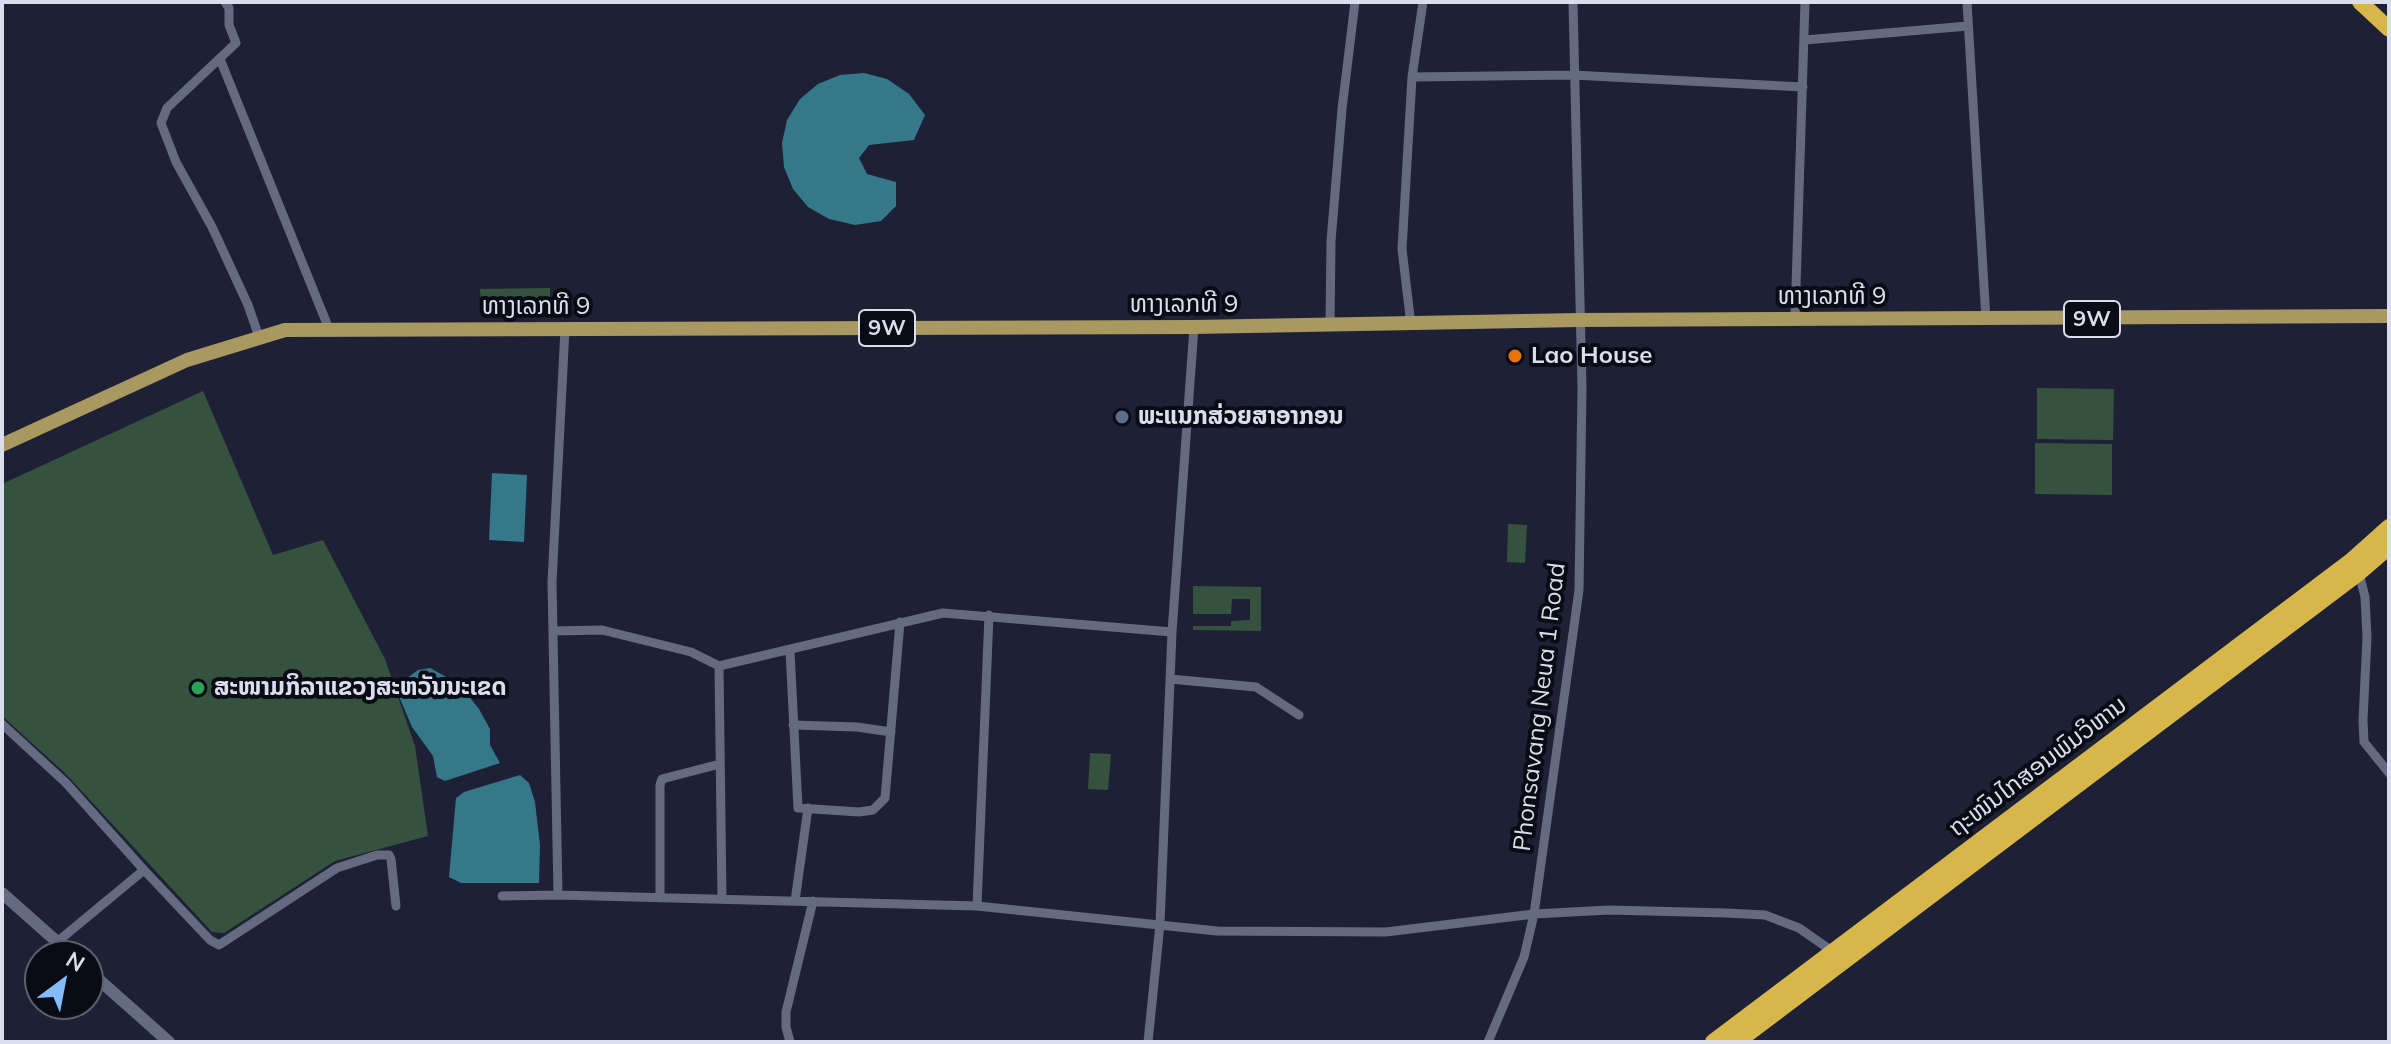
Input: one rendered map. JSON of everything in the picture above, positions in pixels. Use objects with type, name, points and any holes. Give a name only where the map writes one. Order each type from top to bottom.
[{"type":"highway","points":[[2360,2],[2388,26]]},
{"type":"highway","name":"ຖະໜົນໄກສອນພົມວິຫານ","points":[[1737,1042],[2356,566],[2389,527]]},
{"type":"highway","name":"ຖະໜົນໄກສອນພົມວິຫານ","points":[[1713,1042],[2356,566],[2389,547]]},
{"type":"main road","name":"ທາງເລກທີ 9","points":[[2,445],[187,360],[285,330],[1194,327],[1795,318],[1986,320],[2389,316]]},
{"type":"street","points":[[225,2],[236,43],[167,108],[161,123],[176,162],[212,227],[248,305],[259,337]]},
{"type":"street","points":[[1330,326],[1331,241],[1355,2]]},
{"type":"street","points":[[1411,325],[1402,249],[1412,77],[1423,2]]},
{"type":"street","name":"Phonsavang Neua 1 Road","points":[[1488,1042],[1524,957],[1534,914],[1579,590],[1582,388],[1573,2]]},
{"type":"street","points":[[1795,318],[1805,2]]},
{"type":"street","points":[[1967,2],[1986,320]]},
{"type":"street","points":[[1805,40],[1968,26]]},
{"type":"street","points":[[220,59],[329,329]]},
{"type":"street","points":[[1412,77],[1573,75],[1803,87]]},
{"type":"street","points":[[1148,1042],[1160,924],[1172,632],[1194,327]]},
{"type":"street","points":[[558,895],[552,582],[565,329]]},
{"type":"street","points":[[2356,566],[2365,597],[2367,637],[2364,742],[2389,773]]},
{"type":"street","points":[[553,631],[602,630],[691,652],[719,666],[943,613],[1172,632]]},
{"type":"street","points":[[977,906],[989,615]]},
{"type":"street","points":[[790,651],[798,808],[873,810],[885,798],[900,622]]},
{"type":"street","points":[[719,666],[722,899]]},
{"type":"street","points":[[1170,679],[1256,687],[1299,715]]},
{"type":"street","points":[[2,724],[66,783],[210,940],[219,945],[337,868],[377,855],[389,855],[391,859],[396,906]]},
{"type":"street","points":[[793,725],[857,727],[891,732]]},
{"type":"street","points":[[660,898],[662,779],[720,764]]},
{"type":"street","points":[[795,901],[808,808]]},
{"type":"street","points":[[59,940],[144,870]]},
{"type":"street","points":[[2,893],[55,940]]},
{"type":"street","points":[[502,896],[977,906],[1217,931],[1386,932],[1534,914],[1609,910],[1765,915],[1799,928],[1832,951]]},
{"type":"street","points":[[790,1042],[786,1012],[813,901]]},
{"type":"street","points":[[104,984],[169,1042]]},
{"type":"green space","points":[[550,288],[550,313],[488,313],[487,306],[481,306],[480,289]]},
{"type":"green space","points":[[2037,388],[2114,389],[2113,440],[2037,439]]},
{"type":"green space","name":"ສະໜາມກິລາແຂວງສະຫວັນນະເຂດ","points":[[203,391],[273,555],[323,540],[385,659],[415,746],[428,836],[335,861],[224,933],[212,932],[65,773],[2,716],[2,484]]},
{"type":"green space","points":[[2035,443],[2112,444],[2112,495],[2035,494]]},
{"type":"green space","points":[[1508,524],[1527,525],[1525,563],[1507,562]]},
{"type":"green space","points":[[1193,586],[1261,587],[1261,631],[1193,630],[1193,626],[1231,626],[1231,621],[1250,620],[1250,599],[1232,599],[1231,614],[1193,614]]},
{"type":"green space","points":[[1090,753],[1111,754],[1108,790],[1088,789]]},
{"type":"water","points":[[864,73],[887,79],[909,94],[925,115],[914,140],[869,145],[859,158],[867,174],[896,182],[896,206],[881,221],[855,225],[829,219],[808,207],[793,189],[784,167],[782,143],[787,120],[800,99],[818,84],[840,75]]},
{"type":"water","points":[[492,473],[527,475],[524,542],[489,540]]},
{"type":"water","points":[[430,668],[459,684],[479,709],[490,729],[490,745],[500,763],[445,781],[437,777],[433,756],[412,727],[398,694],[403,681],[418,670]]},
{"type":"water","points":[[520,775],[529,783],[535,802],[540,845],[539,883],[461,883],[449,877],[456,798],[464,792]]},
{"type":"place","name":"Lao House","points":[[1515,356]]},
{"type":"place","name":"ພະແນກສ່ວຍສາອາກອນ","points":[[1122,417]]},
{"type":"place","name":"ສະໜາມກິລາແຂວງສະຫວັນນະເຂດ","points":[[198,688]]}]
